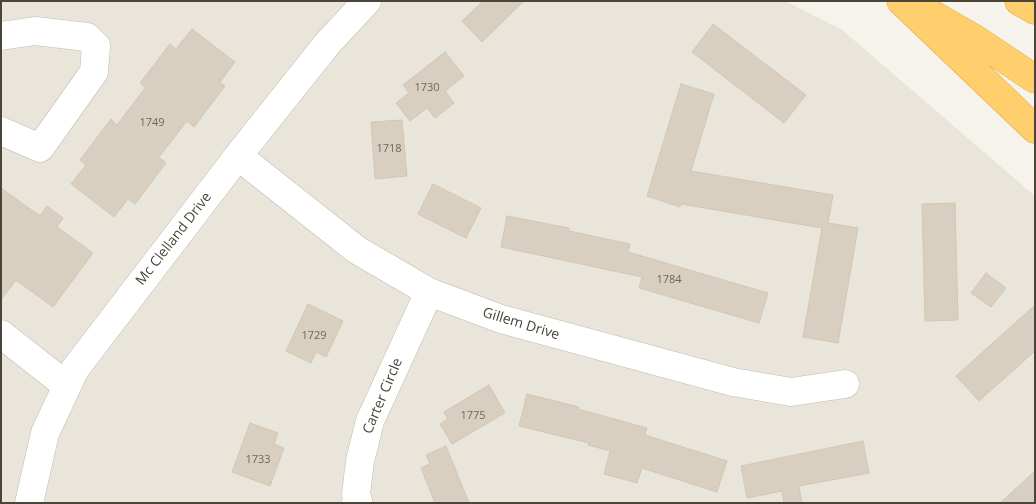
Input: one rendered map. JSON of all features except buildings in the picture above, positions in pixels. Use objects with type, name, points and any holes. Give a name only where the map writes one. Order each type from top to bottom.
[{"type":"highway","points":[[901,1],[1035,129]]},
{"type":"highway","points":[[910,1],[975,39],[1035,79]]},
{"type":"highway","points":[[1020,1],[1035,10]]},
{"type":"street","name":"Mc Clelland Drive","points":[[29,503],[45,433],[75,369],[238,156],[327,44],[367,1]]},
{"type":"street","points":[[1,36],[35,31],[87,37],[96,46],[94,72],[40,148],[1,131]]},
{"type":"street","name":"Gillem Drive","points":[[238,156],[357,250],[429,292],[501,319],[733,382],[791,392],[845,384]]},
{"type":"street","name":"Carter Circle","points":[[358,502],[356,494],[360,461],[370,421],[429,292]]},
{"type":"street","points":[[1,334],[67,386]]},
{"type":"shaded area","points":[[1,1],[785,1],[841,29],[1035,196],[1035,503],[1,503]]}]
